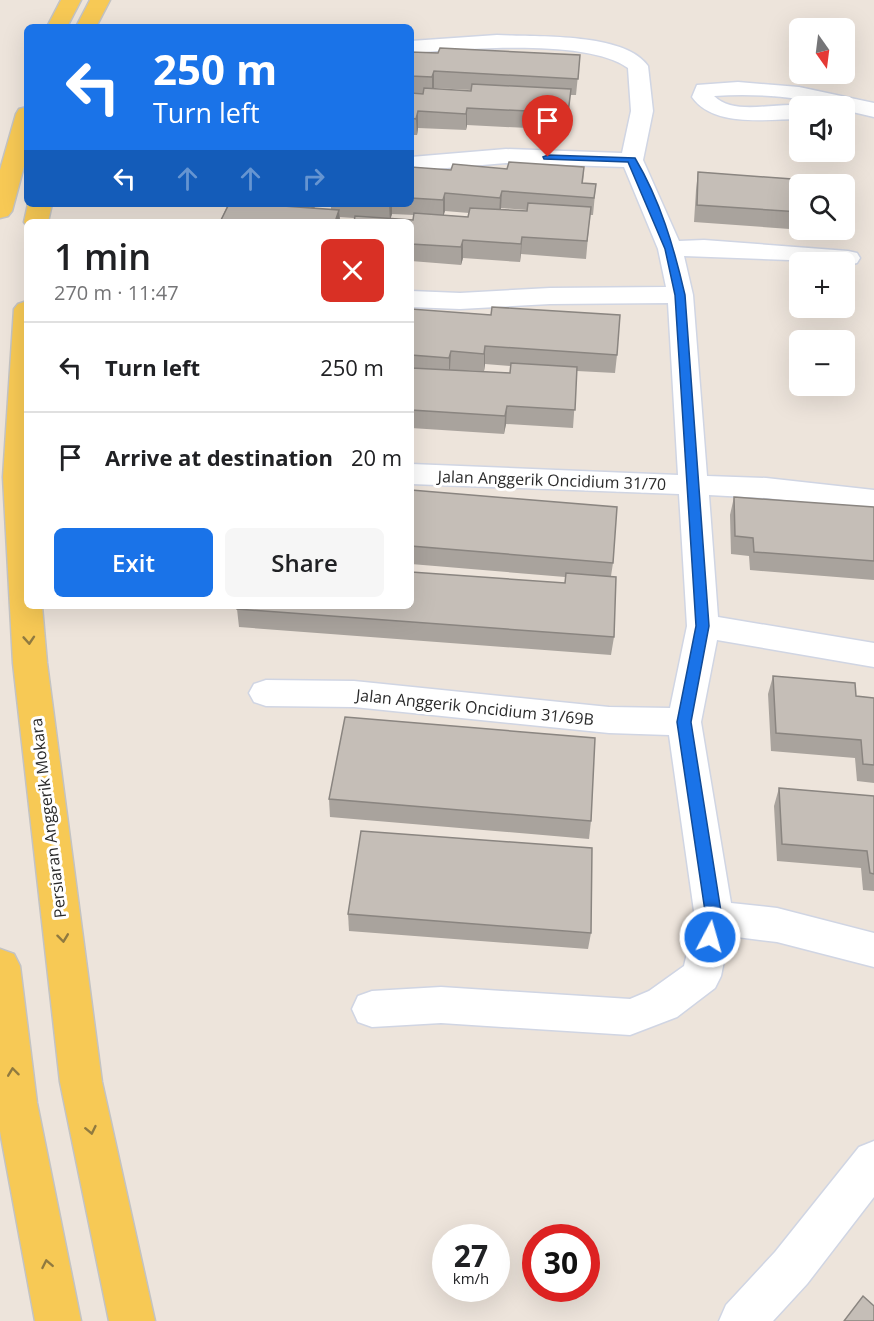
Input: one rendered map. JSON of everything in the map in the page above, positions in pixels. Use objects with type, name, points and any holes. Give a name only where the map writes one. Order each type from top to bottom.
[{"type":"main road","points":[[59,24],[71,0]]},
{"type":"main road","points":[[88,24],[100,0]]},
{"type":"main road","points":[[0,211],[24,125]]},
{"type":"main road","name":"Persiaran Anggerik Mokara","points":[[24,365],[18,477],[24,570]]},
{"type":"main road","name":"Persiaran Anggerik Mokara","points":[[27,609],[30,663],[81,1082],[132,1321]]},
{"type":"main road","points":[[0,966],[16,1103],[58,1321]]},
{"type":"street","points":[[372,1009],[441,1005],[630,1017],[663,1004],[700,976],[714,918],[684,722],[703,626],[680,295],[670,249],[652,202],[632,160],[642,111],[638,66],[623,55],[601,48],[497,41],[414,47]]},
{"type":"street","points":[[789,112],[740,112],[713,107],[703,97],[705,90],[738,88],[810,96]]},
{"type":"street","points":[[414,164],[506,156],[632,160]]},
{"type":"street","points":[[670,249],[704,247],[789,253]]},
{"type":"street","points":[[414,299],[460,301],[550,296],[680,295]]},
{"type":"street","name":"Jalan Anggerik Oncidium 31/70","points":[[414,474],[766,488],[874,500]]},
{"type":"street","points":[[703,626],[766,638],[836,646],[874,655]]},
{"type":"street","name":"Jalan Anggerik Oncidium 31/69B","points":[[266,693],[354,694],[609,720],[684,722]]},
{"type":"street","points":[[714,918],[777,925],[874,950]]},
{"type":"street","points":[[742,1321],[791,1268],[874,1162]]},
{"type":"building","points":[[440,48],[580,55],[578,79],[434,71],[432,77],[414,76],[414,52],[438,53]]},
{"type":"building","points":[[472,84],[571,89],[568,113],[467,108],[466,114],[418,111],[416,119],[414,119],[414,93],[423,94],[424,88],[471,91]]},
{"type":"building","points":[[509,162],[584,167],[582,183],[596,184],[594,198],[502,191],[500,198],[445,193],[443,200],[414,198],[414,167],[451,170],[453,164],[507,169]]},
{"type":"building","points":[[698,172],[789,179],[789,211],[697,205]]},
{"type":"building","points":[[528,203],[591,207],[587,241],[522,237],[521,244],[463,240],[461,247],[414,244],[414,213],[468,217],[470,208],[527,211]]},
{"type":"building","points":[[228,207],[297,207],[339,210],[336,219],[222,219]]},
{"type":"building","points":[[355,216],[398,219],[354,219]]},
{"type":"building","points":[[492,307],[620,315],[617,355],[485,346],[484,354],[451,351],[449,358],[414,355],[414,309],[491,315]]},
{"type":"building","points":[[511,363],[577,367],[575,410],[507,406],[505,416],[414,410],[414,368],[510,373]]},
{"type":"building","points":[[414,490],[617,507],[613,563],[414,546]]},
{"type":"building","points":[[734,497],[874,507],[874,561],[754,552],[753,538],[735,536]]},
{"type":"building","points":[[414,572],[565,583],[566,573],[616,577],[614,637],[237,609],[414,609]]},
{"type":"building","points":[[773,676],[855,683],[856,696],[874,698],[874,765],[863,764],[861,740],[776,733]]},
{"type":"building","points":[[345,717],[595,738],[591,821],[329,799]]},
{"type":"building","points":[[779,788],[874,796],[874,874],[870,873],[867,851],[782,844]]},
{"type":"building","points":[[361,831],[592,848],[591,933],[348,914]]},
{"type":"building","points":[[863,1296],[874,1306],[874,1321],[844,1321]]},
{"type":"route","points":[[548,157],[632,160],[652,202],[670,249],[680,295],[703,626],[684,722],[714,918],[710,937]]}]
